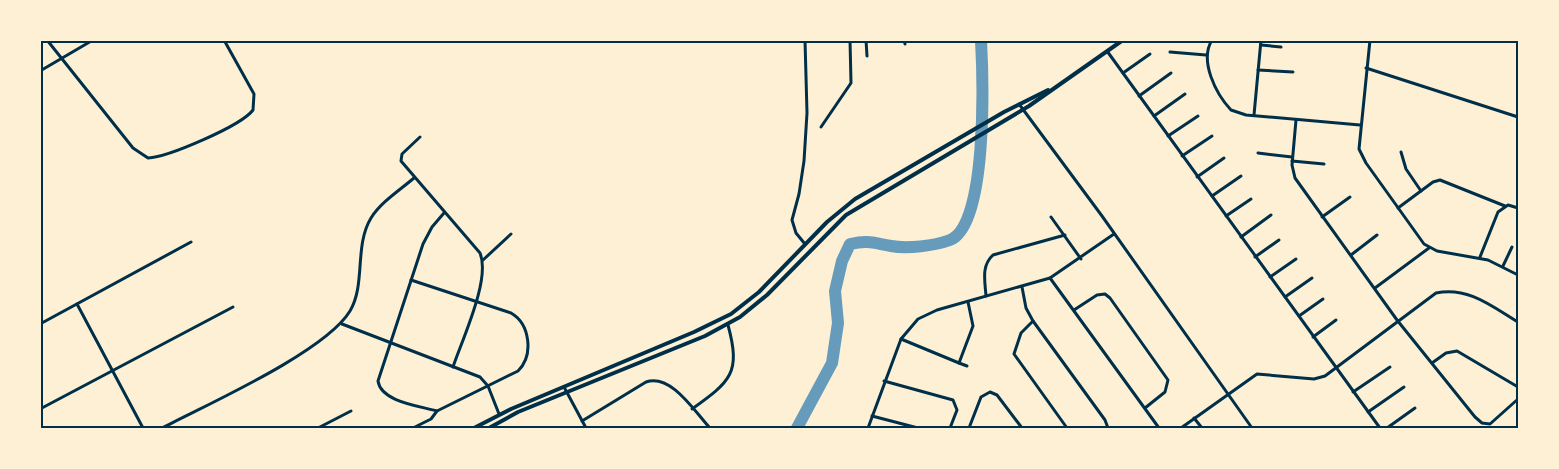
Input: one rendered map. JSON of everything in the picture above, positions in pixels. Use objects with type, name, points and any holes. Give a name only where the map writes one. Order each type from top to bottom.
[{"type":"street","points":[[47,40],[133,148],[145,157],[152,158],[237,123],[253,110],[254,94],[224,40]]},
{"type":"street","points":[[40,71],[93,40]]},
{"type":"street","points":[[805,40],[805,141],[799,194],[792,220],[796,233],[805,244]]},
{"type":"street","points":[[821,127],[851,83],[850,40]]},
{"type":"street","points":[[866,40],[867,56]]},
{"type":"street","points":[[474,429],[499,414],[694,332],[731,314],[759,292],[843,208],[874,187],[1004,112],[1049,90],[1107,51],[1116,42],[1123,40]]},
{"type":"street","points":[[1212,40],[1206,55],[1210,73],[1228,108],[1235,112],[1361,125]]},
{"type":"street","points":[[1370,40],[1361,125],[1362,156],[1429,248],[1480,257],[1518,275]]},
{"type":"street","points":[[1254,115],[1261,43],[1281,47]]},
{"type":"street","points":[[1107,51],[1380,429]]},
{"type":"street","points":[[1170,52],[1206,55]]},
{"type":"street","points":[[1123,73],[1150,54]]},
{"type":"street","points":[[1366,68],[1518,117]]},
{"type":"street","points":[[1258,70],[1293,72]]},
{"type":"street","points":[[1139,96],[1171,73]]},
{"type":"street","points":[[489,429],[519,412],[728,325],[767,295],[846,215],[1022,110],[1044,96],[1049,90]]},
{"type":"street","points":[[1154,116],[1185,94]]},
{"type":"street","points":[[1019,104],[1252,429]]},
{"type":"street","points":[[1168,136],[1198,116]]},
{"type":"street","points":[[1296,120],[1292,159],[1295,178],[1397,320],[1482,423],[1494,422],[1518,399]]},
{"type":"street","points":[[420,136],[400,158],[483,260],[484,269],[453,367]]},
{"type":"street","points":[[1182,156],[1212,136]]},
{"type":"street","points":[[1401,152],[1406,169],[1421,191]]},
{"type":"street","points":[[1258,153],[1324,165]]},
{"type":"street","points":[[1197,177],[1224,158]]},
{"type":"street","points":[[1212,196],[1241,176]]},
{"type":"street","points":[[162,429],[284,363],[341,324],[355,299],[365,234],[371,218],[414,178]]},
{"type":"street","points":[[1398,208],[1437,181],[1505,206],[1518,208]]},
{"type":"street","points":[[874,187],[878,195]]},
{"type":"street","points":[[1322,217],[1350,197]]},
{"type":"street","points":[[1226,216],[1251,199]]},
{"type":"street","points":[[1480,257],[1496,216],[1505,206]]},
{"type":"street","points":[[437,411],[387,395],[380,389],[378,376],[426,236],[444,213]]},
{"type":"street","points":[[1241,237],[1271,215]]},
{"type":"street","points":[[1051,217],[1081,259]]},
{"type":"street","points":[[483,260],[512,234]]},
{"type":"street","points":[[868,429],[901,339],[912,324],[923,316],[1050,278],[1081,259],[1114,234]]},
{"type":"street","points":[[987,296],[984,273],[987,262],[993,255],[1065,235]]},
{"type":"street","points":[[1351,255],[1377,235]]},
{"type":"street","points":[[1255,257],[1279,240]]},
{"type":"street","points":[[40,324],[191,242]]},
{"type":"street","points":[[1503,266],[1512,247]]},
{"type":"street","points":[[1375,288],[1429,248]]},
{"type":"street","points":[[1270,277],[1296,259]]},
{"type":"street","points":[[1050,278],[1159,429]]},
{"type":"street","points":[[1285,297],[1312,278]]},
{"type":"street","points":[[411,280],[515,315],[527,332],[525,360],[521,369],[437,411],[430,419],[413,429]]},
{"type":"street","points":[[1022,287],[1024,303],[1033,321],[1105,420],[1108,429]]},
{"type":"street","points":[[1181,429],[1227,394],[1260,373],[1314,379],[1336,367],[1432,295],[1445,292],[1476,297],[1518,322]]},
{"type":"street","points":[[1074,311],[1099,294],[1105,294],[1110,298],[1168,380],[1166,389],[1145,408]]},
{"type":"street","points":[[1299,316],[1323,300]]},
{"type":"street","points":[[959,363],[973,326],[968,302]]},
{"type":"street","points":[[77,304],[143,429]]},
{"type":"street","points":[[40,409],[233,307]]},
{"type":"street","points":[[1313,337],[1336,320]]},
{"type":"street","points":[[1033,321],[1022,331],[1014,354],[1067,429]]},
{"type":"street","points":[[341,324],[480,377],[488,386],[499,414]]},
{"type":"street","points":[[692,409],[717,391],[732,373],[734,349],[728,325]]},
{"type":"street","points":[[901,339],[968,366]]},
{"type":"street","points":[[1432,363],[1446,353],[1457,351],[1518,387]]},
{"type":"street","points":[[1353,392],[1390,367]]},
{"type":"street","points":[[582,421],[646,382],[659,380],[669,385],[710,429]]},
{"type":"street","points":[[884,381],[953,400],[957,410],[950,429]]},
{"type":"street","points":[[564,387],[586,429]]},
{"type":"street","points":[[1368,412],[1404,387]]},
{"type":"street","points":[[969,429],[981,396],[990,392],[997,395],[1022,429]]},
{"type":"street","points":[[1387,429],[1415,408]]},
{"type":"street","points":[[318,429],[351,411]]},
{"type":"street","points":[[872,416],[918,429]]},
{"type":"street","points":[[1194,418],[1202,429]]},
{"type":"waterway","points":[[797,428],[832,363],[838,323],[835,291],[842,261],[850,244],[867,242],[905,247],[929,245],[950,240],[962,229],[971,208],[981,148],[981,40]]}]
